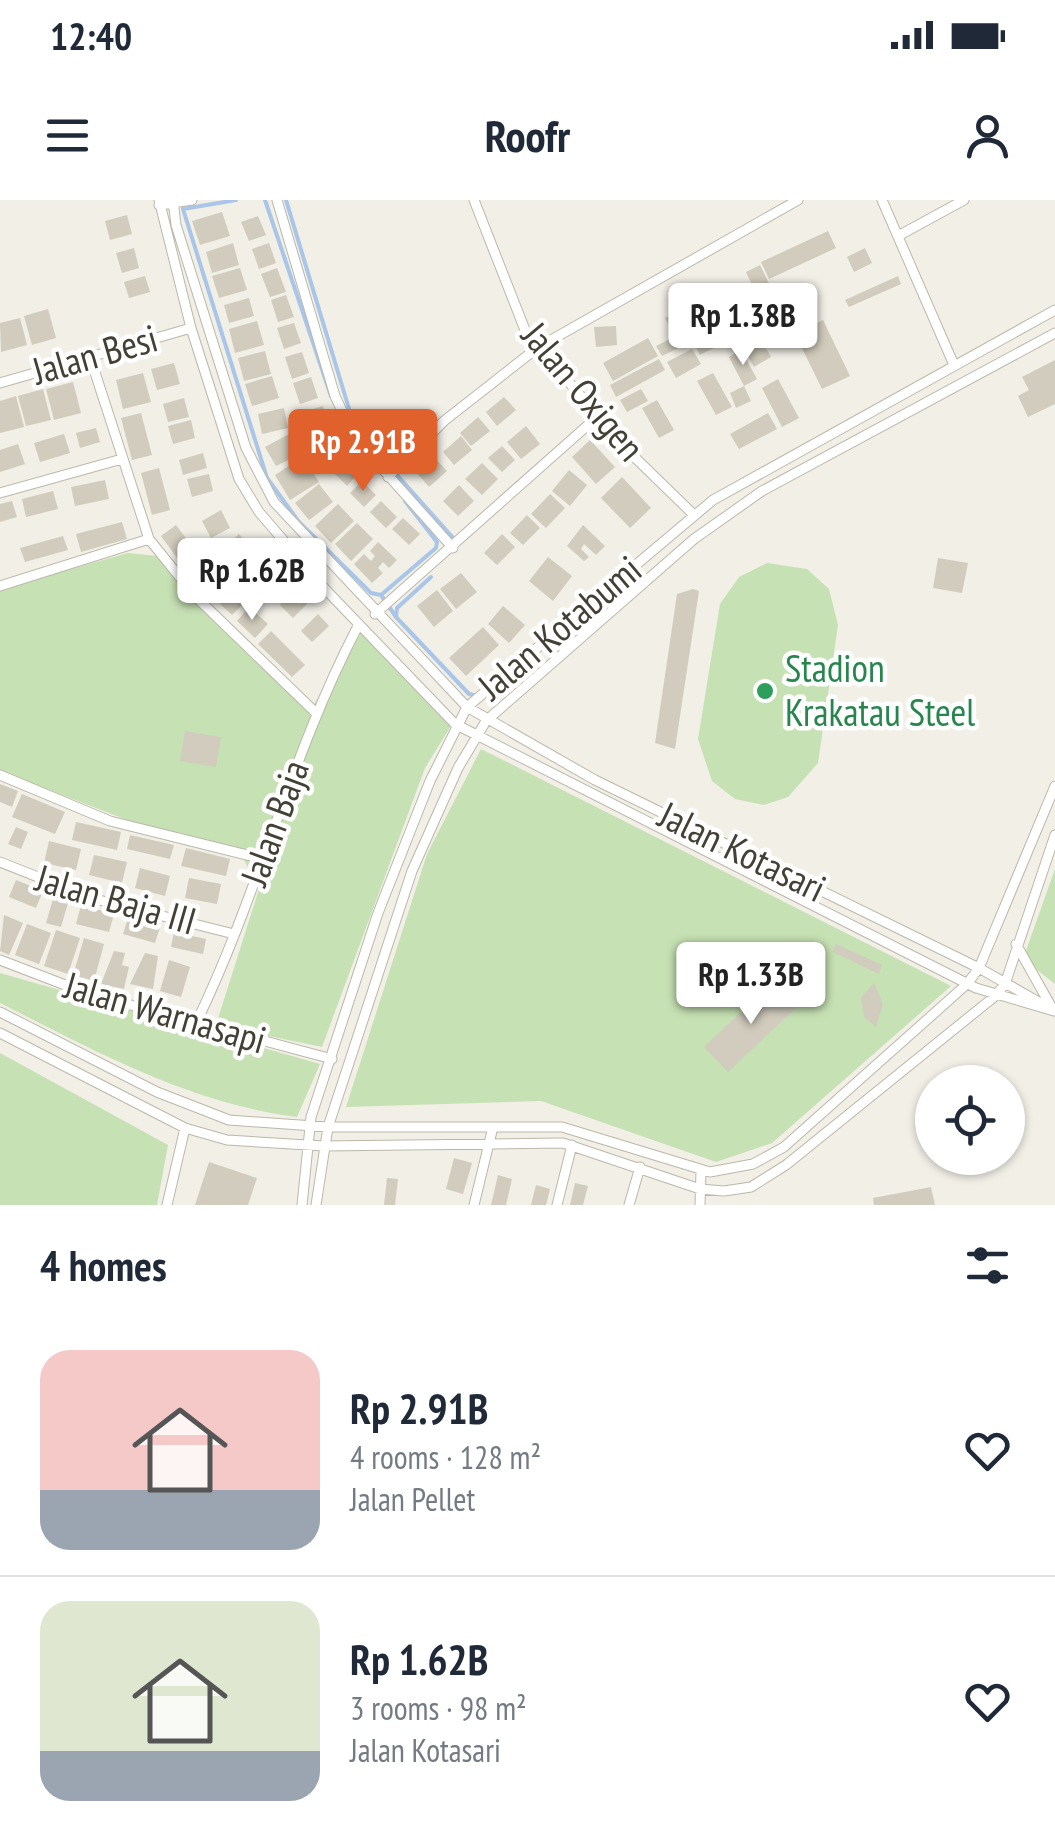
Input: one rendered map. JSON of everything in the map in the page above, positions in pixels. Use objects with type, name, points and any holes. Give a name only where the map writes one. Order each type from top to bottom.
[{"type":"street","points":[[159,203],[192,200]]},
{"type":"street","points":[[277,200],[335,396],[354,437],[453,548]]},
{"type":"street","name":"Jalan Oxigen","points":[[474,200],[494,261],[537,348],[598,418],[693,514]]},
{"type":"street","points":[[391,474],[444,421],[537,348],[798,200]]},
{"type":"street","points":[[882,200],[954,365]]},
{"type":"street","points":[[898,236],[964,200]]},
{"type":"street","name":"Jalan Kotasari","points":[[173,202],[176,224],[246,448],[274,502],[467,707],[598,782],[979,968],[1054,1011]]},
{"type":"street","name":"Jalan Kotasari","points":[[159,203],[190,328],[228,454],[259,512],[358,626],[455,724],[994,997],[1054,1011]]},
{"type":"street","name":"Jalan Kotabumi","points":[[302,1205],[310,1126],[392,875],[455,724],[467,707],[693,514],[768,466],[1055,310]]},
{"type":"street","name":"Jalan Besi","points":[[0,382],[190,328]]},
{"type":"street","name":"Jalan Kotabumi","points":[[316,1205],[328,1128],[412,871],[486,721],[694,539],[778,481],[1055,334]]},
{"type":"street","points":[[90,357],[149,539],[209,610],[315,712]]},
{"type":"street","points":[[376,613],[598,418]]},
{"type":"street","points":[[0,493],[122,459]]},
{"type":"street","points":[[768,466],[778,481]]},
{"type":"street","points":[[259,512],[274,502]]},
{"type":"street","points":[[0,586],[149,539]]},
{"type":"street","name":"Jalan Baja","points":[[196,1024],[263,859],[315,712],[358,626]]},
{"type":"street","points":[[0,774],[110,821],[263,859]]},
{"type":"street","points":[[0,1012],[208,1114],[251,1124],[328,1128],[562,1127],[701,1171],[743,1167],[784,1146],[967,984],[979,968],[1055,786]]},
{"type":"street","points":[[0,1034],[186,1128],[252,1144],[572,1145],[700,1189],[738,1190],[766,1179],[994,997],[1005,984],[1015,943],[1055,835]]},
{"type":"street","points":[[1028,855],[1046,861]]},
{"type":"street","name":"Jalan Baja III","points":[[0,862],[92,898],[234,934]]},
{"type":"street","points":[[1015,943],[1054,1011]]},
{"type":"street","name":"Jalan Warnasapi","points":[[0,960],[86,993],[332,1059]]},
{"type":"street","points":[[948,1002],[964,1020]]},
{"type":"street","points":[[167,1205],[186,1128]]},
{"type":"street","points":[[474,1205],[493,1128]]},
{"type":"street","points":[[557,1205],[572,1145]]},
{"type":"street","points":[[629,1205],[640,1167]]},
{"type":"street","points":[[700,1205],[701,1171]]},
{"type":"green space","points":[[128,553],[157,556],[310,710],[362,632],[454,721],[425,768],[322,1047],[216,1025],[259,889],[240,852],[148,828],[0,771],[0,589]]},
{"type":"green space","points":[[767,563],[807,569],[829,589],[838,625],[818,763],[788,797],[764,805],[735,799],[712,781],[698,739],[720,604],[739,577]]},
{"type":"green space","points":[[481,749],[951,986],[772,1143],[716,1162],[541,1101],[346,1107],[427,854]]},
{"type":"green space","points":[[1055,869],[1055,984],[1023,959]]},
{"type":"green space","points":[[0,973],[320,1064],[297,1117],[219,1100],[144,1073],[0,1003]]},
{"type":"green space","points":[[0,1053],[168,1145],[157,1205],[0,1205]]},
{"type":"building","points":[[222,212],[230,236],[200,245],[192,221]]},
{"type":"building","points":[[127,215],[132,234],[110,240],[105,221]]},
{"type":"building","points":[[258,216],[266,235],[249,241],[241,222]]},
{"type":"building","points":[[828,231],[836,248],[769,279],[761,262]]},
{"type":"building","points":[[233,243],[239,265],[212,273],[206,252]]},
{"type":"building","points":[[269,243],[276,263],[259,269],[252,249]]},
{"type":"building","points":[[134,248],[139,268],[122,273],[116,253]]},
{"type":"building","points":[[865,248],[872,263],[854,272],[847,257]]},
{"type":"building","points":[[760,265],[777,300],[762,306],[746,272]]},
{"type":"building","points":[[240,268],[247,290],[219,298],[212,276]]},
{"type":"building","points":[[277,268],[286,292],[270,297],[261,274]]},
{"type":"building","points":[[145,276],[150,292],[129,298],[124,282]]},
{"type":"building","points":[[898,276],[901,284],[849,307],[845,300]]},
{"type":"building","points":[[716,293],[725,311],[732,307],[750,329],[700,355],[693,341],[662,356],[656,346],[690,329],[674,335],[665,318]]},
{"type":"building","points":[[286,295],[294,317],[278,322],[271,300]]},
{"type":"building","points":[[249,298],[254,316],[229,323],[224,305]]},
{"type":"building","points":[[48,309],[56,338],[32,345],[24,316]]},
{"type":"building","points":[[20,318],[27,345],[1,352],[0,323]]},
{"type":"building","points":[[823,320],[850,376],[822,389],[795,334]]},
{"type":"building","points":[[257,321],[264,345],[235,353],[229,329]]},
{"type":"building","points":[[294,323],[301,343],[284,349],[277,328]]},
{"type":"building","points":[[616,326],[617,345],[596,347],[594,327]]},
{"type":"building","points":[[759,336],[771,357],[754,367],[742,345]]},
{"type":"building","points":[[648,338],[658,356],[613,381],[603,363]]},
{"type":"building","points":[[692,349],[701,364],[676,378],[667,362]]},
{"type":"building","points":[[741,350],[757,379],[744,386],[729,357]]},
{"type":"building","points":[[265,351],[271,374],[244,381],[238,358]]},
{"type":"building","points":[[302,352],[309,373],[292,379],[285,357]]},
{"type":"building","points":[[659,359],[665,370],[616,397],[610,385]]},
{"type":"building","points":[[1055,360],[1055,404],[1028,417],[1018,396],[1029,390],[1022,377]]},
{"type":"building","points":[[174,363],[180,384],[157,390],[151,369]]},
{"type":"building","points":[[143,373],[151,402],[123,409],[116,380]]},
{"type":"building","points":[[713,373],[732,407],[716,415],[697,381]]},
{"type":"building","points":[[272,376],[279,398],[252,406],[245,384]]},
{"type":"building","points":[[311,377],[318,398],[300,404],[293,383]]},
{"type":"building","points":[[778,379],[799,418],[782,427],[762,388]]},
{"type":"building","points":[[73,382],[81,413],[54,420],[46,389]]},
{"type":"building","points":[[744,386],[751,401],[736,408],[730,393]]},
{"type":"building","points":[[43,389],[51,420],[26,426],[18,396]]},
{"type":"building","points":[[641,389],[648,401],[627,412],[620,400]]},
{"type":"building","points":[[16,396],[24,427],[0,433],[0,401]]},
{"type":"building","points":[[504,397],[516,410],[497,426],[486,412]]},
{"type":"building","points":[[184,398],[189,417],[168,422],[163,404]]},
{"type":"building","points":[[657,400],[674,430],[659,438],[642,408]]},
{"type":"building","points":[[323,406],[330,429],[309,434],[303,412]]},
{"type":"building","points":[[284,408],[288,428],[262,434],[258,414]]},
{"type":"building","points":[[141,413],[152,455],[132,460],[121,418]]},
{"type":"building","points":[[768,413],[777,429],[739,449],[730,434]]},
{"type":"building","points":[[478,417],[490,431],[471,446],[460,433]]},
{"type":"building","points":[[191,420],[195,438],[173,444],[168,426]]},
{"type":"building","points":[[526,426],[540,444],[521,459],[507,442]]},
{"type":"building","points":[[96,428],[100,442],[80,448],[76,433]]},
{"type":"building","points":[[291,433],[302,453],[276,466],[265,447]]},
{"type":"building","points":[[64,434],[70,453],[40,462],[34,443]]},
{"type":"building","points":[[329,435],[339,455],[323,463],[313,444]]},
{"type":"building","points":[[461,436],[472,450],[454,465],[443,452]]},
{"type":"building","points":[[590,440],[615,467],[596,484],[572,457]]},
{"type":"building","points":[[18,444],[25,464],[0,472],[0,450]]},
{"type":"building","points":[[502,446],[515,460],[502,472],[488,458]]},
{"type":"building","points":[[203,453],[207,468],[183,475],[179,460]]},
{"type":"building","points":[[303,457],[319,482],[290,500],[275,475]]},
{"type":"building","points":[[342,458],[358,474],[347,486],[331,470]]},
{"type":"building","points":[[435,458],[447,471],[429,487],[417,473]]},
{"type":"building","points":[[482,463],[498,479],[482,495],[465,479]]},
{"type":"building","points":[[159,468],[170,510],[152,515],[141,473]]},
{"type":"building","points":[[569,470],[587,485],[570,506],[552,491]]},
{"type":"building","points":[[209,474],[213,491],[192,497],[187,479]]},
{"type":"building","points":[[622,477],[651,508],[630,528],[601,498]]},
{"type":"building","points":[[105,480],[109,499],[75,506],[71,487]]},
{"type":"building","points":[[362,481],[376,495],[364,507],[350,493]]},
{"type":"building","points":[[319,484],[333,502],[309,520],[295,503]]},
{"type":"building","points":[[459,485],[474,501],[458,516],[443,501]]},
{"type":"building","points":[[53,491],[58,509],[26,517],[22,499]]},
{"type":"building","points":[[550,494],[565,508],[546,528],[531,514]]},
{"type":"building","points":[[12,501],[17,517],[0,522],[0,504]]},
{"type":"building","points":[[381,501],[397,517],[386,528],[370,512]]},
{"type":"building","points":[[338,504],[354,521],[331,543],[315,526]]},
{"type":"building","points":[[221,510],[230,528],[211,538],[202,521]]},
{"type":"building","points":[[527,515],[540,528],[523,545],[510,533]]},
{"type":"building","points":[[403,518],[420,534],[409,545],[392,529]]},
{"type":"building","points":[[122,522],[127,539],[81,552],[76,534]]},
{"type":"building","points":[[357,523],[373,539],[351,561],[335,544]]},
{"type":"building","points":[[176,525],[204,562],[189,574],[161,536]]},
{"type":"building","points":[[583,525],[605,546],[596,555],[584,544],[581,549],[589,557],[584,561],[567,546]]},
{"type":"building","points":[[239,534],[251,548],[233,563],[222,550]]},
{"type":"building","points":[[502,534],[515,547],[497,565],[484,553]]},
{"type":"building","points":[[63,536],[68,550],[25,562],[20,548]]},
{"type":"building","points":[[378,542],[397,560],[389,568],[383,562],[378,568],[383,573],[372,583],[354,564],[364,554],[371,561],[375,556],[370,551]]},
{"type":"building","points":[[255,550],[267,563],[252,577],[239,564]]},
{"type":"building","points":[[548,557],[572,576],[553,601],[529,581]]},
{"type":"building","points":[[938,558],[968,563],[962,593],[933,588]]},
{"type":"building","points":[[212,571],[245,602],[232,615],[199,584]]},
{"type":"building","points":[[281,573],[293,586],[277,601],[265,589]]},
{"type":"building","points":[[461,573],[477,592],[456,609],[440,589]]},
{"type":"building","points":[[294,590],[307,604],[293,618],[280,605]]},
{"type":"building","points":[[437,590],[453,611],[434,627],[417,606]]},
{"type":"building","points":[[699,591],[675,749],[655,743],[677,594]]},
{"type":"building","points":[[503,606],[525,625],[509,643],[488,624]]},
{"type":"building","points":[[249,607],[268,624],[255,638],[237,621]]},
{"type":"building","points":[[318,614],[329,626],[312,642],[301,631]]},
{"type":"building","points":[[483,627],[499,645],[466,676],[449,658]]},
{"type":"building","points":[[271,631],[305,665],[292,677],[258,644]]},
{"type":"building","points":[[185,731],[221,737],[216,767],[180,761]]},
{"type":"building","points":[[0,784],[18,791],[12,807],[0,802]]},
{"type":"building","points":[[22,794],[65,812],[55,834],[12,817]]},
{"type":"building","points":[[76,822],[121,832],[117,850],[72,840]]},
{"type":"building","points":[[16,827],[28,832],[21,849],[8,844]]},
{"type":"building","points":[[130,835],[174,845],[170,859],[127,849]]},
{"type":"building","points":[[49,841],[81,849],[76,870],[44,863]]},
{"type":"building","points":[[186,848],[230,859],[226,876],[181,866]]},
{"type":"building","points":[[94,855],[127,862],[122,883],[89,875]]},
{"type":"building","points":[[140,868],[170,876],[165,896],[135,888]]},
{"type":"building","points":[[189,878],[221,884],[217,904],[185,898]]},
{"type":"building","points":[[16,880],[43,891],[36,908],[9,897]]},
{"type":"building","points":[[53,899],[68,903],[61,927],[46,923]]},
{"type":"building","points":[[81,905],[114,914],[109,932],[76,924]]},
{"type":"building","points":[[4,915],[23,923],[9,955],[0,951]]},
{"type":"building","points":[[128,918],[160,927],[155,943],[123,934]]},
{"type":"building","points":[[27,924],[51,933],[39,964],[15,955]]},
{"type":"building","points":[[56,930],[80,938],[68,974],[44,966]]},
{"type":"building","points":[[174,932],[206,939],[203,954],[171,947]]},
{"type":"building","points":[[84,938],[104,944],[94,981],[73,975]]},
{"type":"building","points":[[836,944],[882,965],[879,974],[833,952]]},
{"type":"building","points":[[114,951],[125,953],[122,965],[129,967],[124,989],[101,984]]},
{"type":"building","points":[[145,953],[158,956],[153,989],[130,984]]},
{"type":"building","points":[[169,960],[190,967],[181,997],[160,991]]},
{"type":"building","points":[[802,965],[821,988],[806,1000],[788,977]]},
{"type":"building","points":[[773,982],[785,995],[788,992],[797,1007],[728,1072],[704,1047]]},
{"type":"building","points":[[874,983],[883,1004],[876,1027],[864,1017],[861,997]]},
{"type":"building","points":[[454,1158],[472,1163],[463,1194],[446,1189]]},
{"type":"building","points":[[209,1162],[257,1178],[248,1205],[195,1205]]},
{"type":"building","points":[[498,1175],[512,1179],[506,1205],[491,1205]]},
{"type":"building","points":[[387,1178],[398,1179],[395,1205],[384,1205]]},
{"type":"building","points":[[575,1183],[588,1186],[583,1205],[570,1205]]},
{"type":"building","points":[[536,1185],[550,1189],[546,1205],[531,1205]]},
{"type":"building","points":[[931,1187],[935,1205],[874,1205],[873,1198]]},
{"type":"waterway","points":[[236,200],[183,209],[267,478],[299,522],[371,593],[381,595],[396,617]]},
{"type":"waterway","points":[[265,200],[331,396]]},
{"type":"waterway","points":[[286,200],[353,422],[396,475]]},
{"type":"waterway","points":[[397,475],[455,540]]},
{"type":"waterway","points":[[381,595],[436,548],[437,542],[405,501]]},
{"type":"waterway","points":[[431,577],[397,608],[396,617],[469,694],[477,696]]},
{"type":"place","name":"Stadion Krakatau Steel","points":[[765,691]]}]
